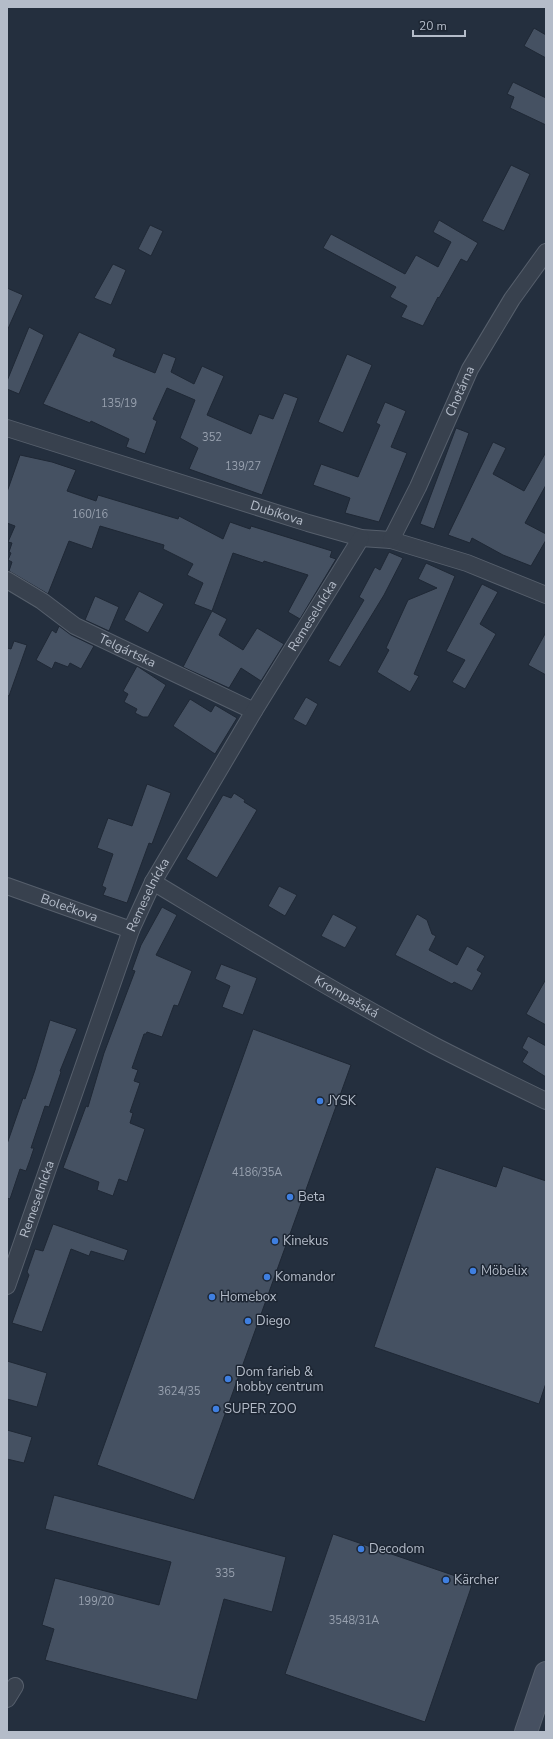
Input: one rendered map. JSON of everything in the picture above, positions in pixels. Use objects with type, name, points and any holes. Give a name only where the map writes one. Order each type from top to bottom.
[{"type":"main road","points":[[526,1732],[546,1673]]},
{"type":"street","name":"Chotárna","points":[[391,540],[418,488],[470,369],[512,299],[546,252]]},
{"type":"street","name":"Dubíkova","points":[[7,428],[239,502],[361,538],[391,540],[467,564],[546,595]]},
{"type":"street","name":"Remeselnícka","points":[[7,1286],[131,930],[153,882],[254,711],[361,538]]},
{"type":"street","name":"Telgártska","points":[[7,580],[42,602],[75,626],[254,711]]},
{"type":"street","name":"Krompašská","points":[[153,882],[306,974],[374,1012],[435,1045],[546,1101]]},
{"type":"street","name":"Bolečkova","points":[[7,886],[131,930]]},
{"type":"building","points":[[534,28],[546,35],[546,58],[524,46]]},
{"type":"building","points":[[513,82],[546,98],[546,125],[510,108],[514,97],[507,94]]},
{"type":"building","points":[[511,165],[530,174],[504,231],[482,221]]},
{"type":"building","points":[[439,220],[478,243],[467,262],[461,259],[439,298],[438,297],[423,326],[401,317],[407,306],[390,297],[396,287],[323,248],[331,234],[405,274],[416,255],[438,267],[451,242],[433,232]]},
{"type":"building","points":[[150,225],[163,231],[151,256],[138,249]]},
{"type":"building","points":[[113,264],[126,270],[111,305],[94,298]]},
{"type":"building","points":[[7,288],[23,295],[7,331]]},
{"type":"building","points":[[29,327],[44,335],[19,394],[7,389],[7,381]]},
{"type":"building","points":[[79,332],[116,349],[113,356],[155,373],[163,353],[176,358],[171,372],[194,384],[202,366],[224,376],[207,415],[251,434],[259,414],[273,419],[284,393],[298,398],[262,495],[189,469],[198,448],[180,438],[195,400],[167,388],[153,419],[157,421],[145,454],[126,447],[129,439],[91,421],[90,423],[43,404]]},
{"type":"building","points":[[347,354],[372,365],[343,433],[318,422]]},
{"type":"building","points":[[385,402],[406,411],[391,447],[407,453],[379,522],[345,513],[350,498],[313,485],[321,464],[358,477],[380,425],[376,423]]},
{"type":"building","points":[[456,428],[469,433],[434,529],[420,524]]},
{"type":"building","points":[[493,442],[506,448],[493,474],[524,491],[546,452],[546,485],[525,523],[546,534],[546,540],[531,566],[503,555],[472,538],[470,543],[448,535]]},
{"type":"building","points":[[20,455],[52,462],[76,470],[67,491],[96,501],[98,495],[178,519],[179,516],[223,539],[230,522],[250,529],[251,526],[332,551],[330,557],[336,559],[300,619],[288,612],[308,575],[233,553],[212,611],[194,604],[203,583],[187,575],[193,564],[163,549],[164,545],[100,526],[92,549],[69,541],[48,594],[9,571],[12,562],[8,560],[11,553],[9,552],[12,543],[8,542],[15,526],[7,523],[7,492]]},
{"type":"building","points":[[389,552],[403,558],[384,595],[340,667],[328,661],[364,600],[359,597],[375,567],[380,570]]},
{"type":"building","points":[[426,563],[455,576],[414,674],[419,676],[410,692],[377,672],[389,650],[386,648],[408,600],[437,588],[418,579]]},
{"type":"building","points":[[482,584],[498,592],[480,624],[496,634],[465,689],[452,682],[465,660],[446,651]]},
{"type":"building","points":[[139,591],[164,604],[148,633],[124,620]]},
{"type":"building","points":[[95,596],[119,607],[109,631],[85,620]]},
{"type":"building","points":[[212,611],[227,619],[219,635],[243,650],[257,628],[284,644],[261,681],[241,668],[229,688],[183,667]]},
{"type":"building","points":[[59,626],[71,635],[94,646],[81,669],[70,663],[68,667],[55,662],[52,669],[36,660],[52,630],[56,633]]},
{"type":"building","points":[[546,632],[546,675],[528,665]]},
{"type":"building","points":[[14,641],[27,645],[9,696],[7,695],[7,648],[11,649]]},
{"type":"building","points":[[137,666],[166,685],[148,717],[143,717],[135,713],[137,709],[124,702],[128,694],[123,691]]},
{"type":"building","points":[[306,697],[318,704],[306,726],[293,719]]},
{"type":"building","points":[[190,699],[211,712],[215,705],[237,718],[215,754],[173,726]]},
{"type":"building","points":[[147,784],[171,793],[152,844],[149,843],[127,903],[103,895],[106,888],[102,886],[113,854],[97,848],[108,818],[132,826]]},
{"type":"building","points":[[234,793],[245,800],[244,802],[257,810],[217,878],[186,859],[223,795],[231,798]]},
{"type":"building","points":[[279,886],[297,895],[285,916],[268,906]]},
{"type":"building","points":[[162,907],[177,915],[156,955],[192,971],[178,1006],[174,1005],[162,1037],[147,1032],[144,1034],[132,1068],[138,1070],[134,1081],[140,1083],[130,1112],[133,1113],[130,1123],[145,1129],[127,1182],[119,1179],[113,1196],[97,1190],[99,1182],[63,1168],[86,1106],[88,1107],[104,1053],[135,971],[132,970],[141,945]]},
{"type":"building","points":[[333,914],[357,927],[345,948],[321,936]]},
{"type":"building","points":[[417,914],[427,920],[432,934],[436,936],[429,950],[457,965],[467,946],[485,956],[477,970],[482,973],[472,991],[454,982],[452,984],[395,955]]},
{"type":"building","points":[[221,964],[257,978],[243,1015],[222,1007],[230,986],[215,979]]},
{"type":"building","points":[[546,979],[546,1025],[526,1014]]},
{"type":"building","points":[[50,1020],[77,1029],[60,1071],[61,1072],[49,1107],[45,1106],[31,1148],[34,1148],[26,1171],[20,1169],[10,1199],[7,1198],[7,1144],[23,1098],[25,1099]]},
{"type":"building","points":[[253,1029],[351,1065],[194,1500],[97,1465]]},
{"type":"building","points":[[528,1036],[546,1046],[546,1077],[522,1062],[528,1052],[522,1048]]},
{"type":"building","name":"Möbelix","points":[[503,1166],[546,1181],[546,1383],[539,1404],[374,1347],[436,1167],[496,1187]]},
{"type":"building","points":[[53,1224],[128,1250],[124,1261],[91,1251],[89,1256],[71,1249],[42,1332],[12,1323],[29,1275],[27,1272],[35,1249],[43,1251]]},
{"type":"building","points":[[7,1361],[47,1373],[37,1407],[7,1399]]},
{"type":"building","points":[[7,1430],[32,1437],[24,1463],[7,1459]]},
{"type":"building","points":[[54,1495],[286,1557],[272,1612],[224,1599],[197,1700],[45,1660],[54,1629],[42,1625],[55,1578],[159,1605],[171,1562],[45,1529]]},
{"type":"building","points":[[333,1534],[473,1582],[425,1722],[285,1674]]},
{"type":"place","name":"JYSK","points":[[320,1101]]},
{"type":"place","name":"Beta","points":[[290,1197]]},
{"type":"place","name":"Kinekus","points":[[275,1241]]},
{"type":"place","name":"Möbelix","points":[[473,1271]]},
{"type":"place","name":"Komandor","points":[[267,1277]]},
{"type":"place","name":"Homebox","points":[[212,1297]]},
{"type":"place","name":"Diego","points":[[248,1321]]},
{"type":"place","name":"Dom farieb & hobby centrum","points":[[228,1379]]},
{"type":"place","name":"SUPER ZOO","points":[[216,1409]]},
{"type":"place","name":"Decodom","points":[[361,1549]]},
{"type":"place","name":"Kärcher","points":[[446,1580]]}]
